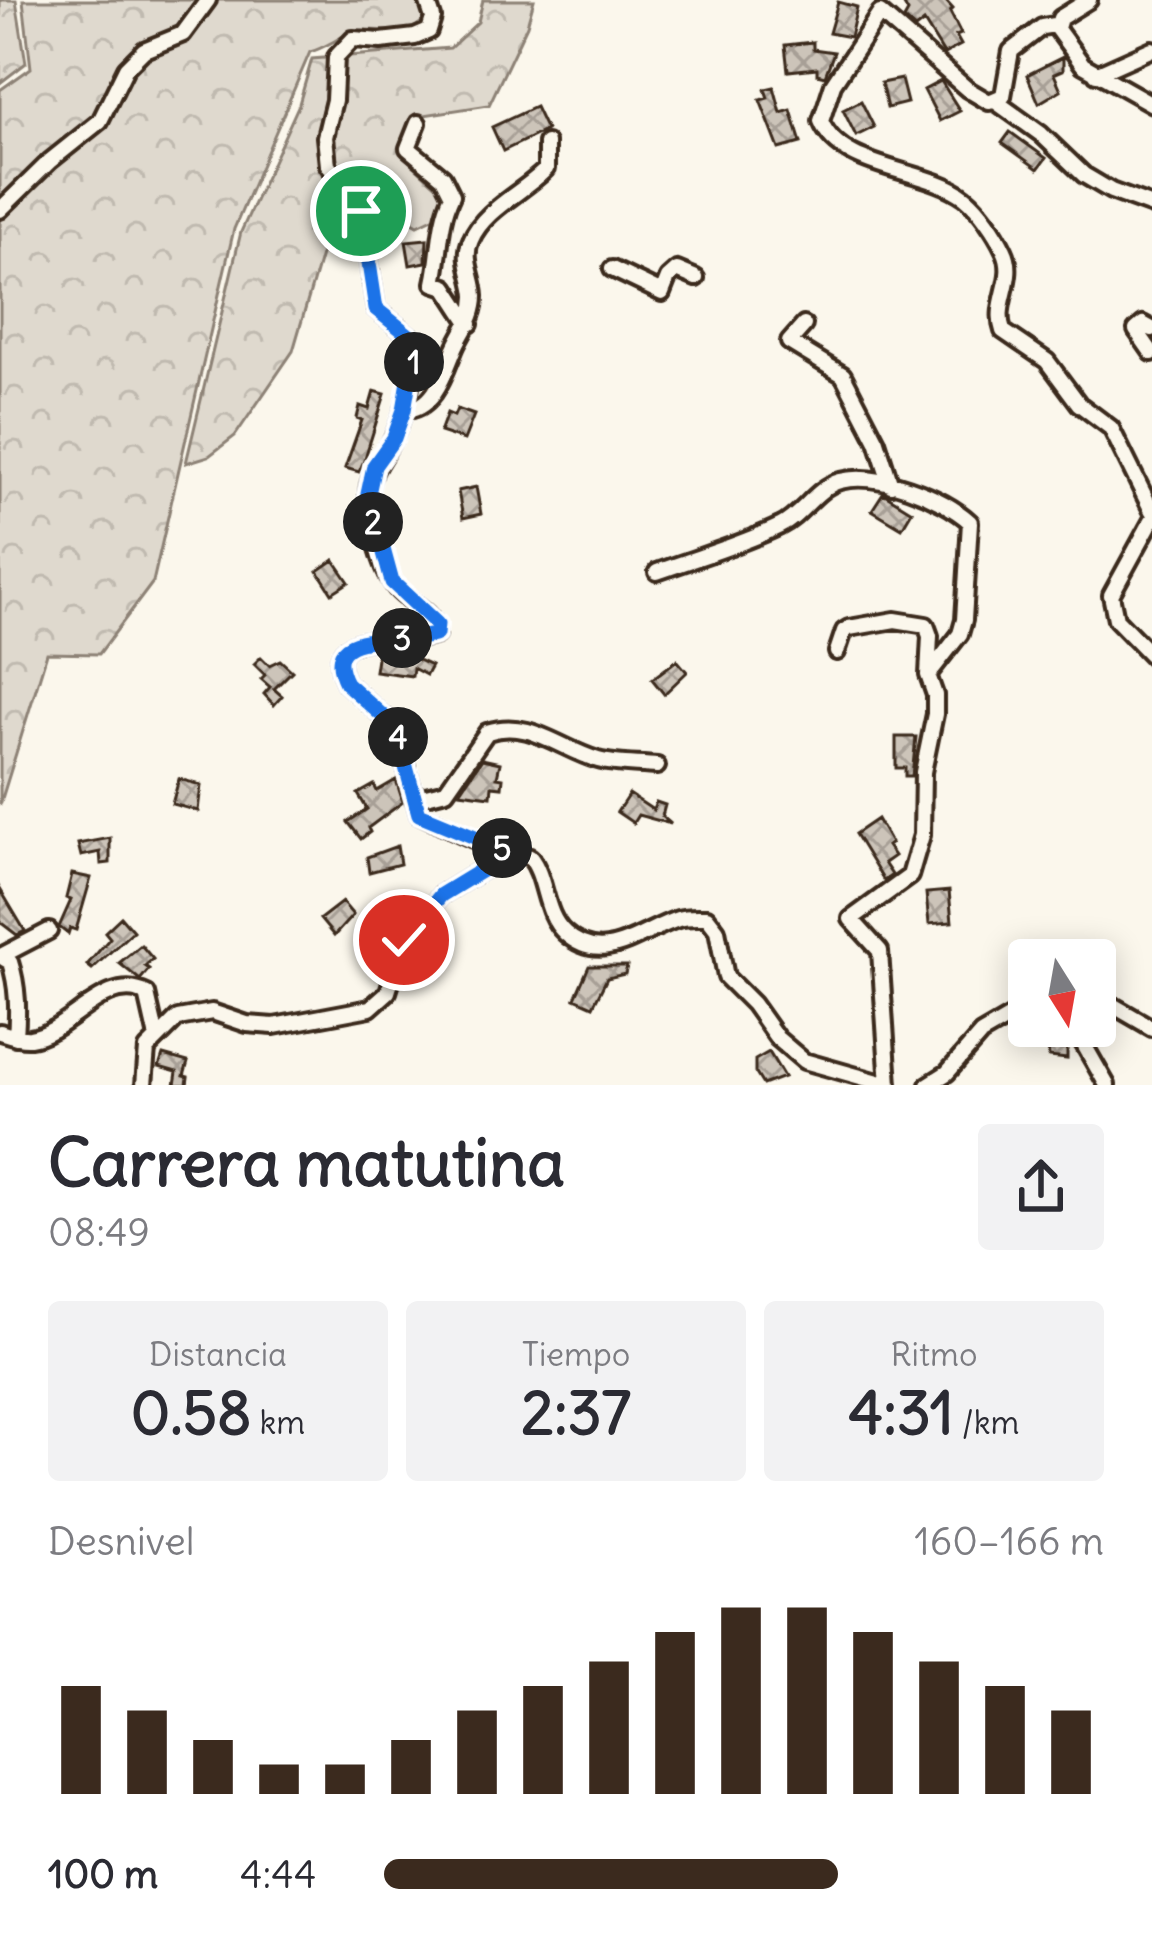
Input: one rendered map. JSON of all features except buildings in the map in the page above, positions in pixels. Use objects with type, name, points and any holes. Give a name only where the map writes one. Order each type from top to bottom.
[{"type":"street","points":[[0,210],[100,121],[126,68],[144,50],[183,34],[208,0]]},
{"type":"street","points":[[428,0],[433,18],[430,31],[415,37],[353,39],[344,44],[337,57],[325,137],[328,165],[361,211],[376,309],[416,341],[404,410],[369,480],[369,509],[392,582],[430,615],[437,624],[436,634],[426,639],[351,644],[343,656],[341,674],[395,727],[419,814],[530,857],[564,933],[593,949],[607,950],[682,918],[707,917],[717,930],[725,977],[753,1004],[776,1038],[804,1060],[889,1085],[880,951],[851,920],[910,876],[922,835],[923,772],[935,714],[928,676],[930,636],[926,625],[895,620],[846,629],[837,652]]},
{"type":"street","points":[[1057,28],[1060,18],[1089,0]]},
{"type":"street","points":[[1057,28],[1042,27],[1010,51],[1003,96],[988,102],[974,95],[877,7],[822,112],[827,136],[847,150],[970,200],[999,241],[1011,268],[999,308],[1003,331],[1047,361],[1078,404],[1111,428],[1148,491],[1152,511]]},
{"type":"street","points":[[1057,28],[1083,65],[1152,104]]},
{"type":"street","points":[[1096,74],[1152,49]]},
{"type":"street","points":[[995,101],[1040,134],[1084,176],[1152,206]]},
{"type":"street","points":[[418,123],[408,148],[443,177],[452,195],[439,237],[434,283],[446,287],[470,323]]},
{"type":"street","points":[[404,410],[418,408],[434,393],[470,323],[475,295],[467,263],[469,242],[483,221],[547,169],[546,143]]},
{"type":"street","points":[[611,269],[662,293],[677,270],[696,278]]},
{"type":"street","points":[[1152,329],[1143,324],[1136,330],[1152,353]]},
{"type":"street","points":[[804,325],[789,342],[843,375],[877,441],[891,484]]},
{"type":"street","points":[[657,572],[785,524],[813,497],[840,481],[891,484],[931,494],[952,505],[971,526],[960,634],[928,676]]},
{"type":"street","points":[[1152,520],[1111,595],[1116,619],[1152,656]]},
{"type":"street","points":[[415,799],[446,791],[487,732],[503,728],[537,732],[597,760],[657,766]]},
{"type":"street","points":[[144,1085],[147,1049],[178,1018],[212,1012],[247,1024],[274,1026],[370,1009],[388,992],[404,940],[441,895],[482,870],[504,849]]},
{"type":"street","points":[[0,956],[41,934]]},
{"type":"street","points":[[0,956],[10,962],[14,973],[19,1004],[15,1036],[64,1024],[92,1002],[124,989],[140,989],[151,1004],[157,1038]]},
{"type":"street","points":[[1116,1007],[1152,1028]]},
{"type":"street","points":[[928,1085],[947,1073],[981,1034],[1008,1018]]},
{"type":"street","points":[[1085,1047],[1106,1085]]},
{"type":"green space","points":[[0,0],[16,0],[26,63],[0,83]]},
{"type":"green space","points":[[23,0],[420,0],[426,18],[404,30],[357,31],[310,52],[234,229],[153,582],[99,654],[47,653],[0,805],[0,90],[31,68]]},
{"type":"green space","points":[[483,0],[534,0],[489,105],[411,117],[403,156],[443,192],[437,216],[418,225],[399,214],[392,194],[360,179],[337,200],[293,351],[235,436],[209,456],[186,463],[241,232],[299,104],[312,59],[450,48],[478,22]]},
{"type":"route","points":[[361,211],[376,309],[416,341],[404,410],[369,480],[369,509],[392,582],[437,624],[432,638],[351,644],[343,656],[341,674],[395,727],[419,814],[504,849],[482,870],[441,895],[404,940]]}]
